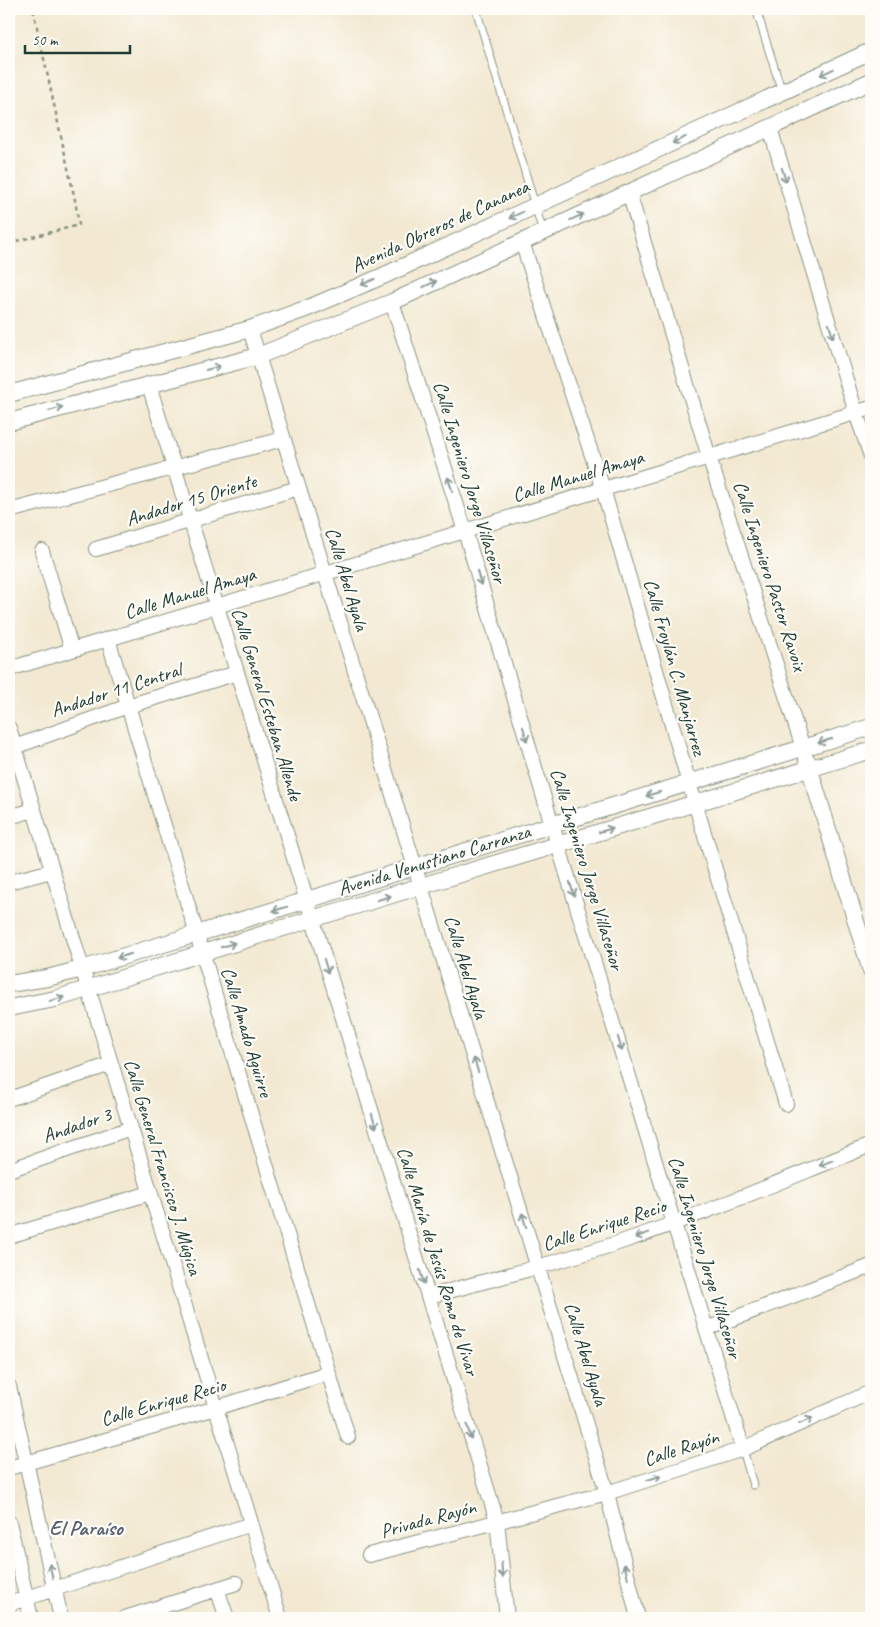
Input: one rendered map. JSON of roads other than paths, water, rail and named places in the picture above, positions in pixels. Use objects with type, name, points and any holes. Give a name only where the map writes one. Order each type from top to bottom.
[{"type":"street","name":"Avenida Obreros de Cananea","points":[[9,394],[250,329],[308,308],[871,51]]},
{"type":"street","points":[[9,422],[258,356],[392,302],[871,81]]},
{"type":"street","points":[[770,128],[871,456]]},
{"type":"street","name":"Calle Ingeniero Pastor Ravoix","points":[[629,193],[709,457],[810,768],[871,971]]},
{"type":"street","name":"Calle Froylán C. Manjarrez","points":[[522,242],[603,489],[786,1104]]},
{"type":"street","name":"Calle Ingeniero Jorge Villaseñor","points":[[392,302],[465,531],[558,845],[743,1449]]},
{"type":"street","name":"Calle Abel Ayala","points":[[250,329],[607,1493],[638,1618]]},
{"type":"street","name":"Calle General Esteban Allende","points":[[149,385],[312,920]]},
{"type":"street","name":"Calle Manuel Amaya","points":[[9,669],[871,408]]},
{"type":"street","points":[[9,511],[283,439]]},
{"type":"street","name":"Andador 15 Oriente","points":[[96,550],[298,488]]},
{"type":"street","points":[[42,551],[72,650]]},
{"type":"street","name":"Calle Amado Aguirre","points":[[108,639],[348,1437]]},
{"type":"street","name":"Andador 11 Central","points":[[12,748],[24,742],[128,706],[237,673]]},
{"type":"street","name":"Avenida Venustiano Carranza","points":[[9,984],[47,978],[82,969],[871,727]]},
{"type":"street","name":"Calle General Francisco J. Múgica","points":[[9,728],[12,748],[34,810],[280,1618]]},
{"type":"street","name":"Avenida Venustiano Carranza","points":[[9,1008],[55,999],[871,750]]},
{"type":"street","points":[[9,817],[34,810]]},
{"type":"street","points":[[9,882],[52,871]]},
{"type":"street","name":"Calle María de Jesús Romo de Vivar","points":[[312,920],[497,1521],[507,1618]]},
{"type":"street","points":[[9,1099],[111,1064]]},
{"type":"street","name":"Andador 3","points":[[9,1170],[131,1128]]},
{"type":"street","name":"Calle Enrique Recio","points":[[428,1297],[538,1267],[675,1223],[871,1146]]},
{"type":"street","points":[[9,1236],[150,1193]]},
{"type":"street","points":[[706,1329],[871,1266]]},
{"type":"street","name":"Calle Enrique Recio","points":[[9,1468],[216,1408],[328,1373]]},
{"type":"street","points":[[9,1386],[61,1618]]},
{"type":"street","name":"Calle Rayón","points":[[497,1521],[607,1493],[743,1449],[871,1392]]},
{"type":"street","name":"Privada Rayón","points":[[369,1555],[497,1521]]},
{"type":"street","points":[[9,1522],[31,1618]]},
{"type":"street","points":[[9,1604],[251,1524]]},
{"type":"street","points":[[125,1618],[142,1616],[236,1583]]},
{"type":"street","points":[[217,1589],[227,1618]]},
{"type":"lane","points":[[476,9],[543,232]]},
{"type":"lane","points":[[756,9],[782,92]]},
{"type":"lane","points":[[743,1449],[754,1485]]},
{"type":"district","name":"El Paraíso","points":[[86,1528]]}]
